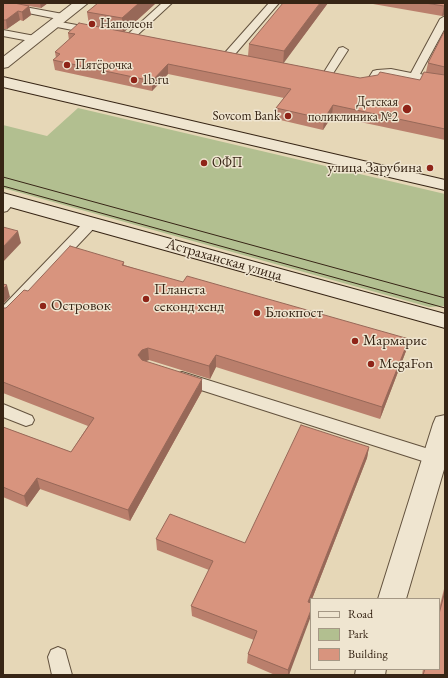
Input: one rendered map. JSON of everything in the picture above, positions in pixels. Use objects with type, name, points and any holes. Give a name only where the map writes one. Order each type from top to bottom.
[{"type":"main road","points":[[3,64],[81,3]]},
{"type":"main road","points":[[3,82],[445,186]]},
{"type":"main road","name":"Астраханская улица","points":[[5,202],[91,222],[445,321]]},
{"type":"main road","points":[[392,598],[445,424]]},
{"type":"lane","points":[[129,38],[167,3]]},
{"type":"lane","points":[[241,60],[222,57],[274,3]]},
{"type":"lane","points":[[3,5],[103,33],[144,41]]},
{"type":"lane","points":[[414,76],[445,19]]},
{"type":"lane","points":[[3,32],[35,39]]},
{"type":"lane","points":[[343,50],[326,77],[359,84],[372,82],[377,73],[391,72],[445,82]]},
{"type":"lane","points":[[3,315],[91,222]]},
{"type":"lane","points":[[164,372],[435,458]]},
{"type":"lane","points":[[3,410],[26,420]]},
{"type":"green space","points":[[78,108],[445,194],[445,306],[429,307],[3,188],[3,125],[47,136]]},
{"type":"building","points":[[3,3],[14,3],[29,6],[22,12],[18,11],[6,20],[3,20]]},
{"type":"building","points":[[98,3],[139,3],[122,18],[87,12]]},
{"type":"building","points":[[283,3],[320,3],[284,51],[249,44]]},
{"type":"building","points":[[425,3],[445,3],[445,6],[444,6]]},
{"type":"building","points":[[79,23],[360,78],[378,75],[380,72],[420,80],[424,72],[445,75],[445,129],[333,105],[324,119],[276,108],[291,89],[168,64],[152,81],[53,60],[60,54],[55,52],[75,34],[68,33]]},
{"type":"building","points":[[445,30],[445,67],[428,63]]},
{"type":"building","points":[[3,227],[18,231],[3,247]]},
{"type":"building","points":[[70,246],[124,262],[122,265],[183,282],[187,276],[409,339],[382,407],[216,355],[209,366],[148,348],[142,350],[138,355],[142,360],[202,379],[128,510],[37,478],[24,496],[3,487],[3,427],[71,452],[94,418],[3,382],[3,308],[6,308],[24,290],[28,291]]},
{"type":"building","points":[[301,425],[369,447],[308,602],[310,603],[310,613],[288,670],[248,654],[257,631],[191,606],[213,561],[156,539],[170,514],[245,543]]},
{"type":"building","points":[[445,591],[445,675],[423,675],[425,670],[440,670],[440,610]]},
{"type":"tram line","points":[[3,177],[445,298]]},
{"type":"tram line","points":[[3,186],[445,308]]},
{"type":"place","name":"Наполеон","points":[[92,24]]},
{"type":"place","name":"Пятёрочка","points":[[67,65]]},
{"type":"place","name":"1b.ru","points":[[134,80]]},
{"type":"place","name":"Детская поликлиника №2","points":[[407,109]]},
{"type":"place","name":"Sovcom Bank","points":[[288,116]]},
{"type":"place","name":"ОФП","points":[[204,163]]},
{"type":"place","name":"улица Зарубина","points":[[430,168]]},
{"type":"place","name":"Планета секонд хенд","points":[[146,299]]},
{"type":"place","name":"Островок","points":[[43,306]]},
{"type":"place","name":"Блокпост","points":[[257,313]]},
{"type":"place","name":"Мармарис","points":[[355,341]]},
{"type":"place","name":"MegaFon","points":[[371,364]]}]
